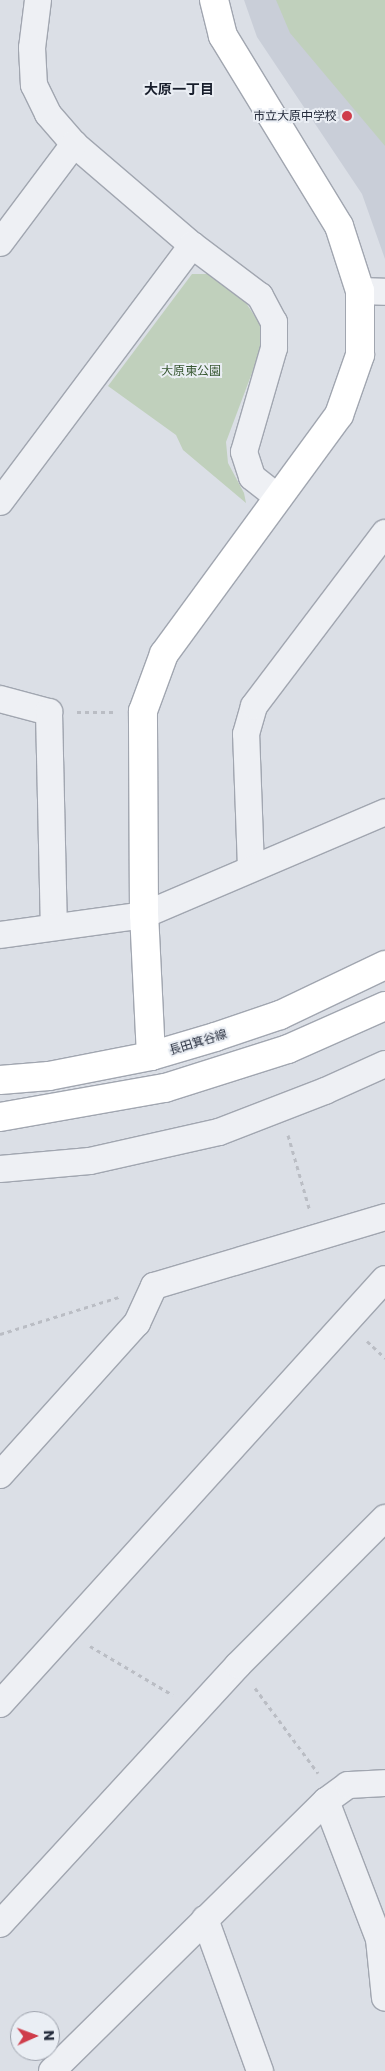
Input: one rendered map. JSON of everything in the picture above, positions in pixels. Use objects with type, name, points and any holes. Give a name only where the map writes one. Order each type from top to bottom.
[{"type":"street","points":[[38,0],[32,48],[34,85],[48,114],[74,144],[192,245],[260,296],[274,322],[274,348],[244,452],[252,477],[279,498]]},
{"type":"street","points":[[151,1056],[144,915],[143,712],[164,654],[339,415],[360,354],[372,292],[339,226],[223,36],[214,0]]},
{"type":"street","points":[[0,243],[74,144]]},
{"type":"street","points":[[0,502],[192,245]]},
{"type":"street","points":[[251,868],[246,734],[254,706],[385,533]]},
{"type":"street","points":[[0,699],[49,712],[54,927]]},
{"type":"street","points":[[0,935],[144,915],[385,812]]},
{"type":"street","name":"長田箕谷線","points":[[0,1080],[49,1076],[151,1056],[280,1015],[385,965]]},
{"type":"street","points":[[0,1117],[164,1088],[256,1061],[385,1006]]},
{"type":"street","points":[[0,1169],[90,1161],[218,1132],[385,1064]]},
{"type":"street","points":[[0,1475],[137,1323],[154,1286],[385,1217]]},
{"type":"street","points":[[0,1704],[385,1279]]},
{"type":"street","points":[[0,1924],[238,1665],[385,1518]]},
{"type":"street","points":[[52,2071],[204,1919],[326,1801],[348,1785],[385,1783]]},
{"type":"street","points":[[326,1801],[379,1939],[385,1998]]},
{"type":"street","points":[[204,1919],[260,2071]]},
{"type":"path","points":[[49,712],[143,712]]},
{"type":"path","points":[[280,1108],[318,1238]]},
{"type":"path","points":[[0,1334],[154,1286]]},
{"type":"path","points":[[66,1632],[197,1709]]},
{"type":"path","points":[[238,1665],[324,1782],[326,1801]]},
{"type":"shaded area","name":"市立大原中学校","points":[[244,0],[385,0],[385,259],[362,194],[257,37]]},
{"type":"green space","points":[[276,0],[385,0],[385,146],[290,33]]},
{"type":"green space","name":"大原東公園","points":[[192,274],[214,274],[246,303],[260,324],[261,349],[226,442],[228,463],[244,493],[246,503],[183,450],[176,435],[108,386]]},
{"type":"place","name":"市立大原中学校","points":[[347,116]]},
{"type":"district","name":"大原一丁目","points":[[179,89]]}]
